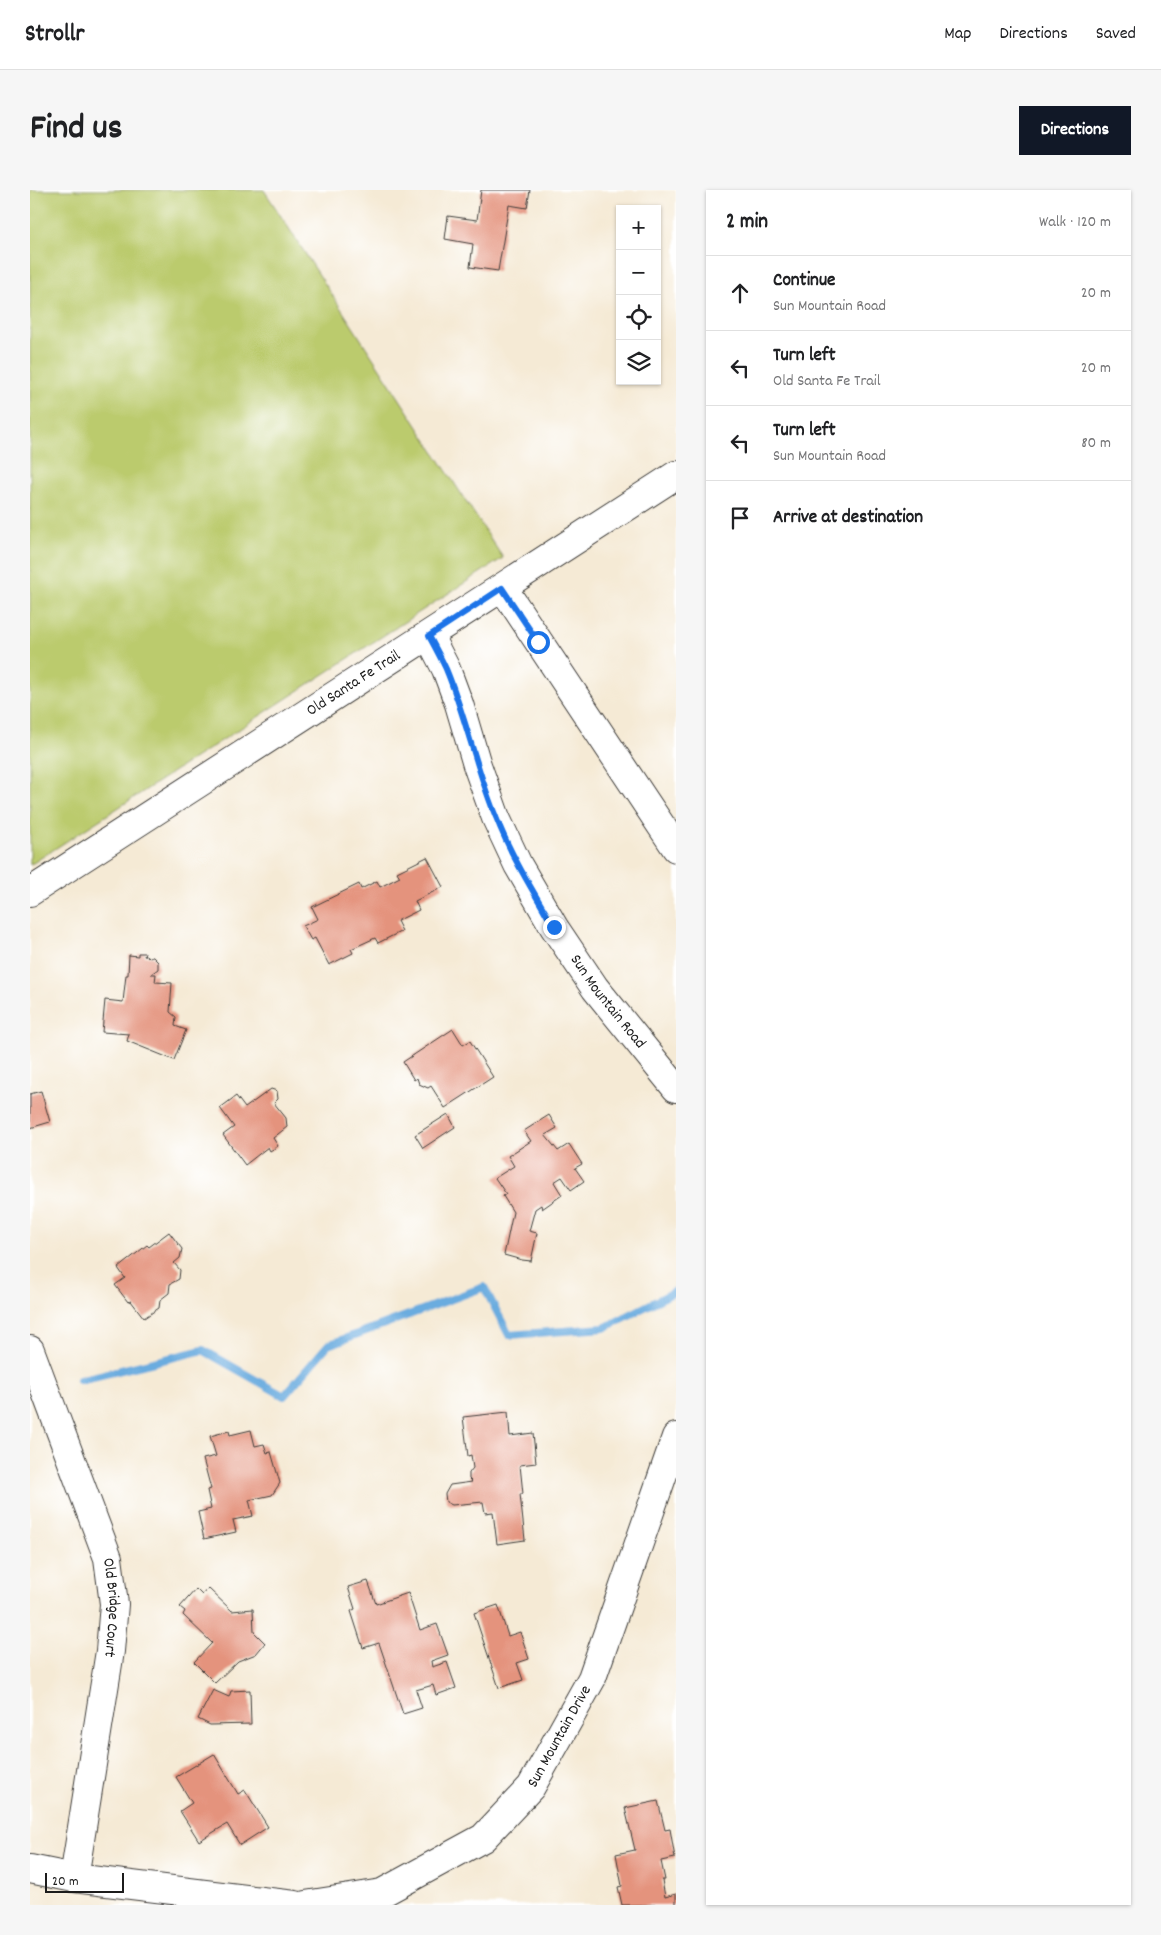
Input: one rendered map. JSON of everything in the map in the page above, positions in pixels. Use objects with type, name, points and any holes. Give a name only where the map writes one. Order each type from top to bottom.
[{"type":"street","name":"Old Santa Fe Trail","points":[[30,892],[676,475]]},
{"type":"street","points":[[502,588],[676,848]]},
{"type":"street","name":"Sun Mountain Road","points":[[429,636],[446,669],[496,818],[518,865],[554,927],[595,988],[676,1088]]},
{"type":"street","name":"Old Bridge Court","points":[[30,1350],[108,1558],[114,1604],[110,1651],[74,1878]]},
{"type":"street","name":"Sun Mountain Drive","points":[[305,1905],[382,1893],[483,1838],[531,1787],[592,1678],[676,1437]]},
{"type":"street","points":[[30,1869],[74,1878],[295,1905]]},
{"type":"green space","points":[[30,190],[264,190],[503,558],[30,865]]},
{"type":"building","points":[[481,190],[530,190],[527,208],[509,205],[498,271],[470,267],[473,244],[445,239],[448,216],[477,220]]},
{"type":"building","points":[[427,857],[443,887],[415,901],[419,910],[397,921],[402,931],[378,943],[375,938],[351,949],[353,953],[329,965],[315,938],[311,940],[303,926],[318,919],[312,907],[359,884],[361,889],[377,881],[380,887],[400,877],[397,872]]},
{"type":"building","points":[[138,953],[145,953],[144,956],[153,957],[158,962],[158,969],[151,974],[156,974],[155,982],[172,983],[170,1012],[176,1017],[175,1026],[186,1030],[174,1060],[127,1041],[129,1034],[102,1032],[105,1000],[123,1002],[126,975],[128,975],[129,955],[138,956]]},
{"type":"building","points":[[453,1029],[463,1045],[470,1041],[493,1077],[445,1108],[431,1086],[428,1088],[419,1084],[417,1078],[414,1080],[403,1062]]},
{"type":"building","points":[[271,1089],[277,1091],[278,1099],[274,1103],[286,1118],[287,1127],[273,1138],[278,1146],[270,1151],[268,1147],[245,1165],[223,1135],[234,1127],[220,1108],[236,1096],[245,1108]]},
{"type":"building","points":[[41,1091],[50,1122],[30,1128],[30,1094]]},
{"type":"building","points":[[448,1114],[455,1127],[423,1148],[415,1135]]},
{"type":"building","points":[[549,1115],[557,1128],[545,1135],[558,1151],[569,1144],[582,1164],[575,1168],[584,1181],[571,1190],[562,1177],[554,1182],[562,1195],[542,1209],[541,1205],[535,1209],[529,1231],[537,1233],[531,1261],[522,1260],[504,1255],[513,1212],[503,1196],[506,1194],[495,1178],[514,1166],[508,1156],[531,1141],[524,1131]]},
{"type":"building","points":[[169,1232],[182,1249],[180,1258],[174,1263],[180,1270],[179,1279],[170,1284],[169,1293],[160,1300],[159,1308],[144,1318],[115,1285],[125,1278],[118,1268],[147,1245],[149,1247]]},
{"type":"building","points":[[508,1412],[510,1436],[533,1433],[536,1463],[520,1465],[523,1494],[520,1494],[525,1540],[497,1544],[493,1512],[485,1513],[483,1502],[452,1505],[446,1502],[445,1494],[450,1485],[472,1482],[469,1479],[469,1473],[473,1468],[471,1455],[468,1456],[463,1417]]},
{"type":"building","points":[[251,1430],[255,1446],[264,1444],[267,1453],[271,1452],[280,1483],[272,1495],[249,1500],[253,1516],[233,1520],[236,1532],[204,1539],[198,1512],[211,1509],[207,1490],[211,1489],[203,1459],[216,1456],[210,1436],[229,1431],[230,1435]]},
{"type":"building","points":[[368,1581],[376,1604],[408,1593],[420,1630],[437,1624],[448,1655],[431,1661],[432,1667],[447,1662],[456,1688],[436,1695],[433,1685],[416,1690],[422,1708],[403,1714],[379,1643],[363,1648],[351,1611],[355,1609],[348,1587]]},
{"type":"building","points":[[208,1588],[232,1611],[253,1609],[254,1632],[265,1643],[256,1654],[238,1661],[215,1683],[194,1662],[212,1643],[183,1615],[185,1611],[180,1607],[196,1589],[202,1595]]},
{"type":"building","points":[[498,1605],[508,1636],[520,1632],[529,1659],[517,1663],[523,1680],[499,1688],[474,1613]]},
{"type":"building","points":[[213,1690],[229,1697],[231,1691],[250,1690],[251,1724],[210,1725],[198,1719]]},
{"type":"building","points":[[214,1754],[238,1794],[245,1790],[268,1827],[240,1845],[227,1824],[199,1841],[180,1811],[192,1803],[176,1777]]},
{"type":"building","points":[[658,1801],[665,1830],[670,1829],[675,1858],[661,1861],[665,1880],[662,1880],[665,1897],[676,1894],[676,1905],[622,1905],[618,1887],[622,1886],[616,1854],[635,1850],[625,1808]]},
{"type":"waterway","points":[[80,1380],[203,1350],[284,1396],[328,1345],[484,1287],[509,1335],[604,1328],[676,1291]]},
{"type":"route","points":[[538,642],[502,588],[429,636],[446,669],[459,704],[477,765],[496,818],[518,865],[554,927]]}]
